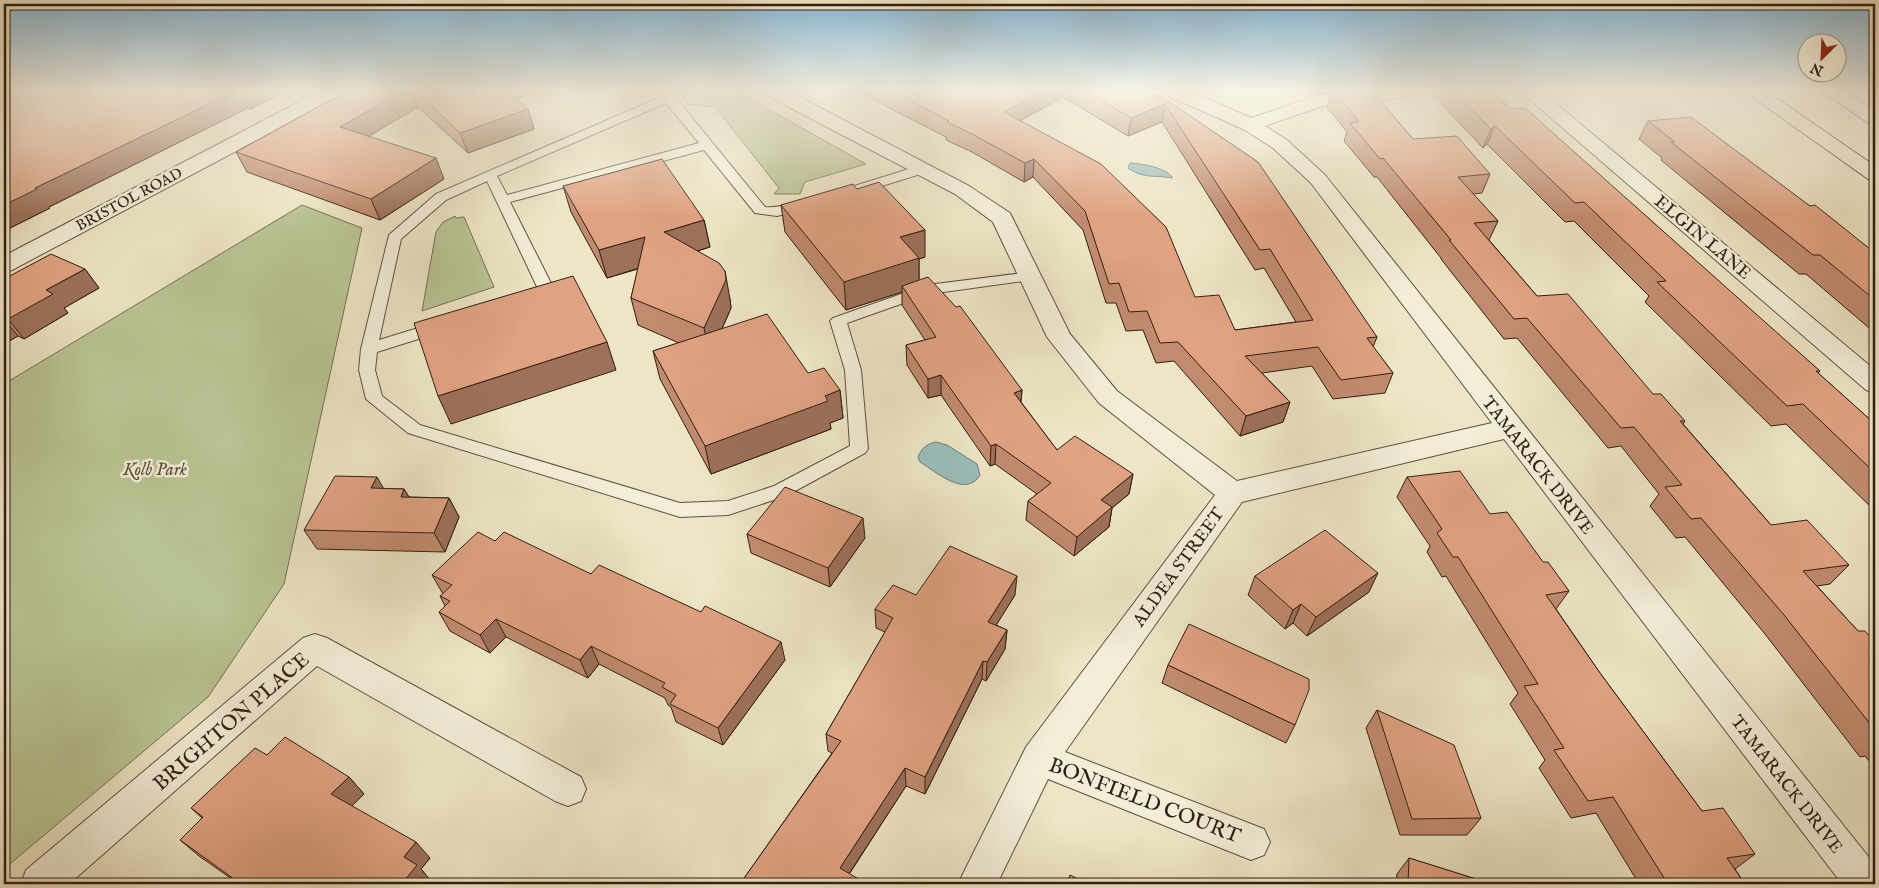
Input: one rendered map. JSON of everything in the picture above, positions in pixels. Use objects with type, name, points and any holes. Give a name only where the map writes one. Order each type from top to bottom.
[{"type":"highway","points":[[1812,132],[1875,175]]},
{"type":"street","name":"BRISTOL ROAD","points":[[4,265],[258,132]]},
{"type":"street","points":[[851,132],[962,190],[1002,218],[1059,337],[1108,398],[1232,493]]},
{"type":"street","name":"TAMARACK DRIVE","points":[[1263,132],[1280,144],[1318,180],[1866,884]]},
{"type":"street","name":"ELGIN LANE","points":[[1577,132],[1875,384]]},
{"type":"street","name":"ALDEA STREET","points":[[977,884],[1039,759],[1232,493],[1510,428]]},
{"type":"street","name":"BRIGHTON PLACE","points":[[40,884],[316,648],[568,789]]},
{"type":"street","name":"BONFIELD COURT","points":[[1039,759],[1251,842]]},
{"type":"lane","points":[[583,132],[441,197],[394,238],[369,349],[367,370],[374,399],[414,429],[680,510],[728,508],[780,491],[859,449],[853,370],[838,321],[927,290],[1031,276]]},
{"type":"lane","points":[[697,132],[760,210],[770,213],[783,212],[820,201]]},
{"type":"lane","points":[[502,200],[707,145]]},
{"type":"lane","points":[[848,192],[922,169]]},
{"type":"lane","points":[[490,174],[548,293],[520,302]]},
{"type":"lane","points":[[369,349],[454,322]]},
{"type":"green space","points":[[735,132],[810,132],[866,164],[805,182],[800,194],[774,194],[779,188]]},
{"type":"green space","name":"Kolb Park","points":[[302,205],[362,228],[284,584],[208,697],[4,869],[4,384]]},
{"type":"green space","points":[[455,216],[456,218],[464,217],[494,287],[422,311],[436,232],[443,222]]},
{"type":"water","points":[[1130,163],[1147,165],[1165,171],[1173,178],[1139,174],[1128,168]]},
{"type":"water","points":[[936,442],[947,445],[977,464],[980,475],[974,482],[959,484],[950,481],[920,462],[918,457],[923,449],[927,445]]},
{"type":"building","points":[[4,132],[150,132],[35,188],[37,189],[4,205]]},
{"type":"building","points":[[272,132],[357,132],[436,158],[371,199],[236,152]]},
{"type":"building","points":[[969,132],[1042,132],[1101,164],[1166,227],[1195,297],[1219,295],[1235,330],[1313,320],[1270,249],[1260,250],[1184,132],[1215,132],[1258,162],[1377,337],[1367,338],[1393,373],[1341,380],[1318,347],[1245,356],[1290,402],[1246,416],[1178,342],[1160,343],[1147,311],[1129,312],[1119,283],[1109,284],[1085,211],[1034,159],[1025,163]]},
{"type":"building","points":[[1358,132],[1407,132],[1413,139],[1457,136],[1490,174],[1458,177],[1498,221],[1474,223],[1537,296],[1568,294],[1653,394],[1661,394],[1685,421],[1680,421],[1771,525],[1807,520],[1849,565],[1803,571],[1858,631],[1865,631],[1875,642],[1875,730],[1784,615],[1701,518],[1691,519],[1665,487],[1682,485],[1634,427],[1621,428],[1527,318],[1514,319],[1383,158],[1380,159]]},
{"type":"building","points":[[1502,132],[1552,132],[1820,371],[1816,371],[1875,424],[1875,473],[1803,404],[1787,406],[1657,282],[1666,281],[1584,202],[1575,203]]},
{"type":"building","points":[[1663,132],[1712,132],[1810,206],[1815,205],[1875,253],[1875,300],[1820,255],[1813,255],[1671,142],[1675,142]]},
{"type":"building","points":[[662,159],[704,220],[664,232],[719,263],[725,271],[726,280],[704,328],[631,298],[645,237],[599,250],[563,186]]},
{"type":"building","points":[[879,182],[925,230],[900,237],[919,258],[844,282],[781,205],[853,184],[857,189]]},
{"type":"building","points":[[51,254],[85,269],[46,290],[53,294],[8,319],[4,317],[4,279]]},
{"type":"building","points":[[573,276],[607,342],[438,396],[414,323]]},
{"type":"building","points":[[928,277],[956,307],[960,306],[1022,390],[1014,393],[1057,450],[1075,436],[1133,474],[1101,500],[1112,507],[1077,537],[1028,501],[1051,483],[996,444],[991,446],[941,375],[928,379],[906,345],[936,337],[902,286]]},
{"type":"building","points":[[767,314],[808,373],[824,368],[840,390],[825,396],[828,401],[705,446],[653,351]]},
{"type":"building","points":[[1460,471],[1490,514],[1507,512],[1543,562],[1548,562],[1569,591],[1546,595],[1600,673],[1702,811],[1723,808],[1755,854],[1727,858],[1745,884],[1668,884],[1613,797],[1588,801],[1554,750],[1564,748],[1524,686],[1538,684],[1458,557],[1453,557],[1437,533],[1442,529],[1407,477]]},
{"type":"building","points":[[335,476],[377,477],[371,488],[404,489],[401,497],[449,498],[434,533],[304,530]]},
{"type":"building","points":[[785,487],[863,518],[828,568],[747,534]]},
{"type":"building","points":[[1325,530],[1378,573],[1316,617],[1301,604],[1293,610],[1255,576]]},
{"type":"building","points":[[478,532],[495,541],[504,532],[591,574],[599,565],[701,612],[705,606],[781,642],[718,728],[670,704],[676,695],[662,687],[665,683],[591,646],[580,660],[496,619],[480,635],[439,612],[450,601],[440,596],[452,585],[432,575]]},
{"type":"building","points":[[950,546],[1017,576],[988,622],[1007,630],[987,662],[983,661],[925,777],[905,768],[840,868],[867,884],[740,884],[841,741],[826,734],[893,618],[875,609],[893,585],[916,595]]},
{"type":"building","points":[[1189,624],[1309,679],[1309,690],[1295,725],[1168,665]]},
{"type":"building","points":[[1377,710],[1454,745],[1481,818],[1412,819]]},
{"type":"building","points":[[285,737],[349,777],[331,794],[416,842],[404,857],[417,865],[404,881],[410,884],[241,884],[180,840],[203,817],[191,808],[255,748],[267,755]]},
{"type":"building","points":[[1409,858],[1492,884],[1408,884]]},
{"type":"building","points":[[1070,875],[1088,884],[1067,884]]}]
